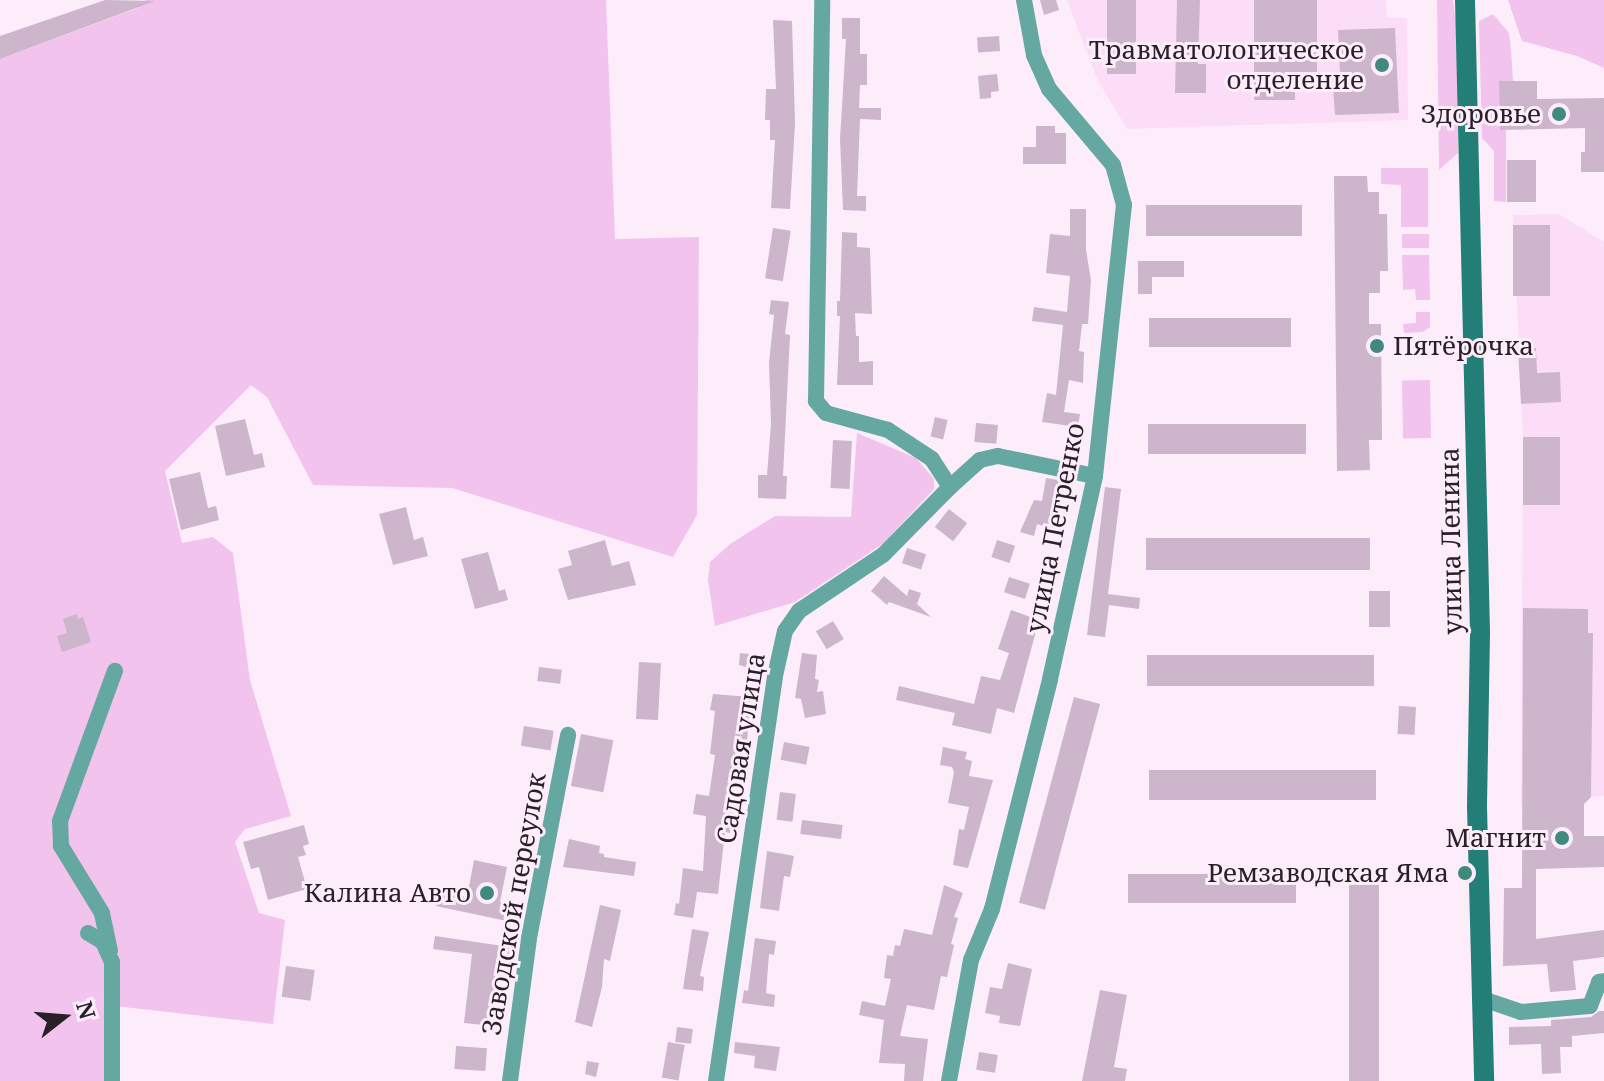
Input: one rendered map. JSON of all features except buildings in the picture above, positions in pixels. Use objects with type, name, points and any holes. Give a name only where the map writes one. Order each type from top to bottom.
[{"type":"street","points":[[822,0],[816,401],[826,413],[888,430],[932,459],[950,487]]},
{"type":"street","name":"улица Петренко","points":[[949,1081],[971,960],[992,909],[1050,679],[1095,476],[1124,205],[1113,165],[1049,89],[1034,55],[1024,0]]},
{"type":"street","name":"улица Ленина","points":[[1465,0],[1480,634],[1480,998],[1484,1081]]},
{"type":"street","name":"Садовая улица","points":[[716,1081],[775,676],[785,631],[799,611],[883,555],[980,460],[998,456],[1095,476]]},
{"type":"street","points":[[112,1081],[114,1006],[110,951],[102,913],[61,846],[60,821],[115,671]]},
{"type":"street","name":"Заводской переулок","points":[[510,1081],[529,938],[568,735]]},
{"type":"street","points":[[88,933],[103,942],[110,951]]},
{"type":"street","points":[[1480,998],[1521,1012],[1590,1006],[1599,982],[1604,981]]},
{"type":"shaded area","points":[[146,0],[606,0],[615,239],[699,237],[697,515],[673,557],[452,488],[313,485],[267,397],[251,385],[165,471],[182,543],[213,537],[233,553],[250,680],[291,816],[245,829],[235,842],[259,913],[285,920],[273,1024],[115,1006],[112,1081],[0,1081],[0,59],[138,8]]},
{"type":"shaded area","points":[[1067,0],[1386,0],[1387,17],[1407,18],[1408,120],[1127,129],[1097,79]]},
{"type":"shaded area","points":[[1437,0],[1453,0],[1458,36],[1458,153],[1439,170]]},
{"type":"shaded area","points":[[1508,0],[1604,0],[1604,68],[1577,56],[1522,41]]},
{"type":"shaded area","points":[[1493,14],[1509,33],[1511,49],[1513,81],[1500,130],[1506,130],[1506,202],[1494,201],[1494,151],[1482,138],[1479,21]]},
{"type":"shaded area","points":[[1381,168],[1428,168],[1428,227],[1401,227],[1401,185],[1381,184]]},
{"type":"shaded area","points":[[1559,214],[1604,242],[1604,796],[1591,797],[1584,804],[1521,806],[1523,437],[1513,215]]},
{"type":"shaded area","points":[[1402,234],[1429,234],[1429,248],[1402,248]]},
{"type":"shaded area","points":[[1402,255],[1429,255],[1430,300],[1416,300],[1415,289],[1403,290]]},
{"type":"shaded area","points":[[1416,312],[1430,312],[1430,327],[1423,332],[1404,333],[1403,324],[1416,323]]},
{"type":"shaded area","points":[[1402,380],[1430,380],[1431,438],[1403,438]]},
{"type":"shaded area","points":[[857,433],[916,458],[934,479],[934,489],[884,543],[795,602],[715,626],[708,580],[710,562],[730,544],[775,516],[851,517]]},
{"type":"place","name":"Травматологическое отделение","points":[[1382,65]]},
{"type":"place","name":"Здоровье","points":[[1559,114]]},
{"type":"place","name":"Пятёрочка","points":[[1377,346]]},
{"type":"place","name":"Магнит","points":[[1562,838]]},
{"type":"place","name":"Ремзаводская Яма","points":[[1465,873]]},
{"type":"place","name":"Калина Авто","points":[[487,893]]}]
